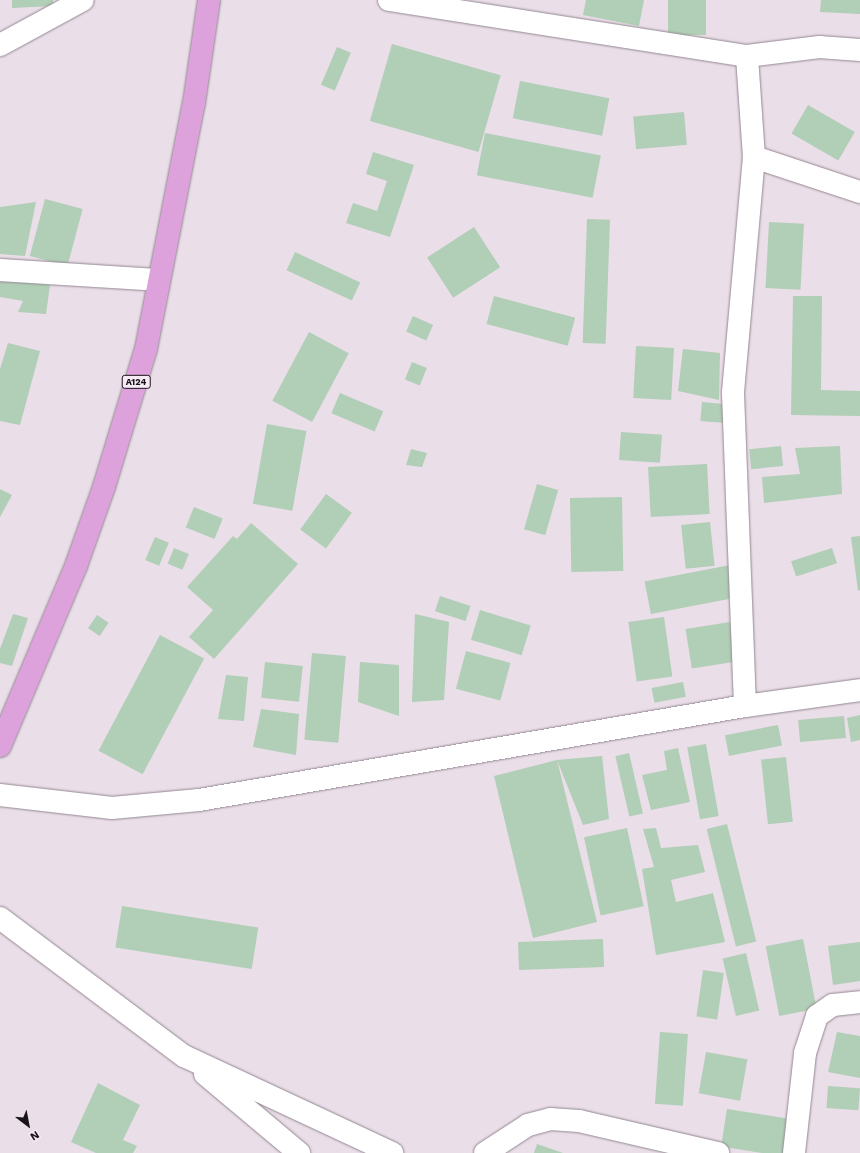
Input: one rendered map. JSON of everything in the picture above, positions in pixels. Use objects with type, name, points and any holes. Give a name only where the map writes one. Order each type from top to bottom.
[{"type":"highway","name":"A124","points":[[0,746],[76,566],[104,487],[146,349],[158,280],[194,103],[208,0]]},
{"type":"street","points":[[0,45],[83,0]]},
{"type":"street","points":[[389,0],[747,56],[819,46],[860,50]]},
{"type":"street","points":[[745,706],[733,392],[754,157],[747,56]]},
{"type":"street","points":[[754,157],[860,192]]},
{"type":"street","points":[[0,270],[158,280]]},
{"type":"street","points":[[0,795],[112,808],[199,800],[745,706],[860,690]]},
{"type":"street","points":[[0,918],[184,1056],[299,1153]]},
{"type":"street","points":[[794,1153],[805,1053],[818,1016],[833,1005],[860,1002]]},
{"type":"street","points":[[184,1056],[392,1153]]},
{"type":"street","points":[[485,1153],[528,1125],[550,1119],[579,1121],[718,1153]]},
{"type":"building","points":[[12,0],[53,0],[53,6],[12,8]]},
{"type":"building","points":[[586,0],[644,0],[639,26],[583,15]]},
{"type":"building","points":[[668,0],[706,0],[706,35],[668,35]]},
{"type":"building","points":[[821,0],[860,0],[860,14],[820,12]]},
{"type":"building","points":[[392,44],[501,75],[479,152],[370,121]]},
{"type":"building","points":[[337,47],[351,53],[335,91],[321,85]]},
{"type":"building","points":[[520,81],[609,98],[602,136],[513,118]]},
{"type":"building","points":[[808,105],[855,132],[838,161],[792,134]]},
{"type":"building","points":[[684,112],[687,145],[636,149],[633,116]]},
{"type":"building","points":[[485,133],[601,156],[593,198],[477,175]]},
{"type":"building","points":[[373,152],[414,165],[390,237],[346,223],[353,203],[377,211],[387,181],[366,174]]},
{"type":"building","points":[[45,199],[83,209],[67,266],[30,256]]},
{"type":"building","points":[[36,202],[25,256],[0,254],[0,207]]},
{"type":"building","points":[[587,219],[610,220],[606,344],[583,343]]},
{"type":"building","points":[[769,222],[804,224],[800,290],[766,288]]},
{"type":"building","points":[[474,227],[500,267],[453,298],[427,257]]},
{"type":"building","points":[[295,252],[360,282],[352,301],[287,270]]},
{"type":"building","points":[[0,279],[50,285],[46,314],[18,312],[23,301],[0,297]]},
{"type":"building","points":[[494,296],[575,318],[568,346],[486,324]]},
{"type":"building","points":[[793,296],[822,296],[821,390],[860,391],[860,416],[791,415]]},
{"type":"building","points":[[413,316],[433,325],[426,340],[406,332]]},
{"type":"building","points":[[309,332],[349,353],[312,422],[272,401]]},
{"type":"building","points":[[8,343],[40,351],[20,425],[0,421],[0,369]]},
{"type":"building","points":[[636,346],[674,348],[671,400],[633,398]]},
{"type":"building","points":[[683,349],[720,353],[719,400],[678,391]]},
{"type":"building","points":[[412,362],[427,368],[420,386],[405,380]]},
{"type":"building","points":[[340,393],[383,411],[375,432],[331,413]]},
{"type":"building","points":[[702,402],[727,404],[725,423],[700,421]]},
{"type":"building","points":[[267,424],[306,431],[292,511],[253,504]]},
{"type":"building","points":[[621,432],[662,435],[660,463],[619,460]]},
{"type":"building","points":[[781,446],[783,466],[751,469],[749,449]]},
{"type":"building","points":[[840,446],[842,494],[764,503],[762,477],[800,474],[795,448]]},
{"type":"building","points":[[411,449],[427,453],[422,467],[406,465]]},
{"type":"building","points":[[707,464],[710,514],[651,517],[648,467]]},
{"type":"building","points":[[537,484],[558,490],[545,535],[524,529]]},
{"type":"building","points":[[0,489],[12,495],[0,517]]},
{"type":"building","points":[[326,494],[352,513],[326,548],[300,530]]},
{"type":"building","points":[[622,497],[623,571],[571,572],[570,498]]},
{"type":"building","points":[[194,507],[223,519],[215,539],[186,527]]},
{"type":"building","points":[[710,522],[715,566],[686,569],[681,525]]},
{"type":"building","points":[[251,523],[298,564],[214,659],[189,637],[213,610],[187,587],[233,536],[237,539]]},
{"type":"building","points":[[860,536],[860,590],[858,591],[851,537]]},
{"type":"building","points":[[155,537],[169,543],[159,566],[145,560]]},
{"type":"building","points":[[174,548],[189,554],[182,570],[168,564]]},
{"type":"building","points":[[832,548],[837,563],[796,577],[791,561]]},
{"type":"building","points":[[730,565],[736,597],[651,614],[645,582]]},
{"type":"building","points":[[440,596],[470,606],[465,621],[435,611]]},
{"type":"building","points":[[480,610],[531,625],[522,655],[471,640]]},
{"type":"building","points":[[13,614],[28,618],[12,666],[0,663],[0,649]]},
{"type":"building","points":[[415,614],[449,622],[444,700],[412,702]]},
{"type":"building","points":[[97,615],[109,623],[100,636],[88,628]]},
{"type":"building","points":[[664,617],[672,676],[637,681],[628,622]]},
{"type":"building","points":[[730,622],[736,662],[692,669],[686,629]]},
{"type":"building","points":[[160,635],[204,658],[143,774],[98,751]]},
{"type":"building","points":[[466,651],[510,663],[500,701],[456,689]]},
{"type":"building","points":[[312,653],[346,656],[338,743],[304,740]]},
{"type":"building","points":[[265,662],[303,666],[299,702],[261,698]]},
{"type":"building","points":[[360,662],[399,665],[399,716],[358,702]]},
{"type":"building","points":[[226,675],[248,677],[244,721],[218,719]]},
{"type":"building","points":[[683,682],[686,697],[654,703],[652,688]]},
{"type":"building","points":[[261,709],[299,714],[296,755],[253,747]]},
{"type":"building","points":[[860,715],[860,740],[851,742],[847,718]]},
{"type":"building","points":[[844,716],[846,738],[800,742],[798,720]]},
{"type":"building","points":[[778,725],[782,746],[729,756],[725,735]]},
{"type":"building","points":[[706,744],[719,816],[700,819],[687,747]]},
{"type":"building","points":[[678,748],[690,802],[651,810],[642,775],[667,770],[664,751]]},
{"type":"building","points":[[629,753],[643,813],[629,817],[615,756]]},
{"type":"building","points":[[602,756],[609,819],[583,825],[557,760]]},
{"type":"building","points":[[786,757],[793,822],[768,824],[761,760]]},
{"type":"building","points":[[557,760],[597,922],[533,938],[494,776]]},
{"type":"building","points":[[727,824],[756,941],[736,946],[707,829]]},
{"type":"building","points":[[627,828],[644,906],[601,915],[584,837]]},
{"type":"building","points":[[656,828],[661,848],[698,845],[705,872],[671,880],[676,902],[713,893],[725,942],[656,955],[642,869],[654,867],[643,829]]},
{"type":"building","points":[[122,906],[258,928],[252,969],[115,947]]},
{"type":"building","points":[[603,939],[604,967],[519,970],[518,942]]},
{"type":"building","points":[[803,939],[817,1009],[779,1016],[766,946]]},
{"type":"building","points":[[860,942],[860,981],[833,985],[828,946]]},
{"type":"building","points":[[746,953],[759,1010],[736,1016],[723,958]]},
{"type":"building","points":[[703,970],[724,973],[717,1019],[696,1017]]},
{"type":"building","points":[[660,1032],[688,1034],[683,1106],[655,1104]]},
{"type":"building","points":[[837,1032],[860,1036],[860,1078],[828,1072]]},
{"type":"building","points":[[706,1052],[747,1059],[740,1101],[699,1093]]},
{"type":"building","points":[[98,1083],[140,1105],[123,1140],[137,1146],[133,1153],[96,1153],[71,1142]]},
{"type":"building","points":[[828,1086],[860,1088],[858,1110],[826,1108]]},
{"type":"building","points":[[727,1109],[790,1119],[785,1153],[762,1153],[721,1147]]},
{"type":"building","points":[[537,1144],[563,1153],[534,1153]]}]
